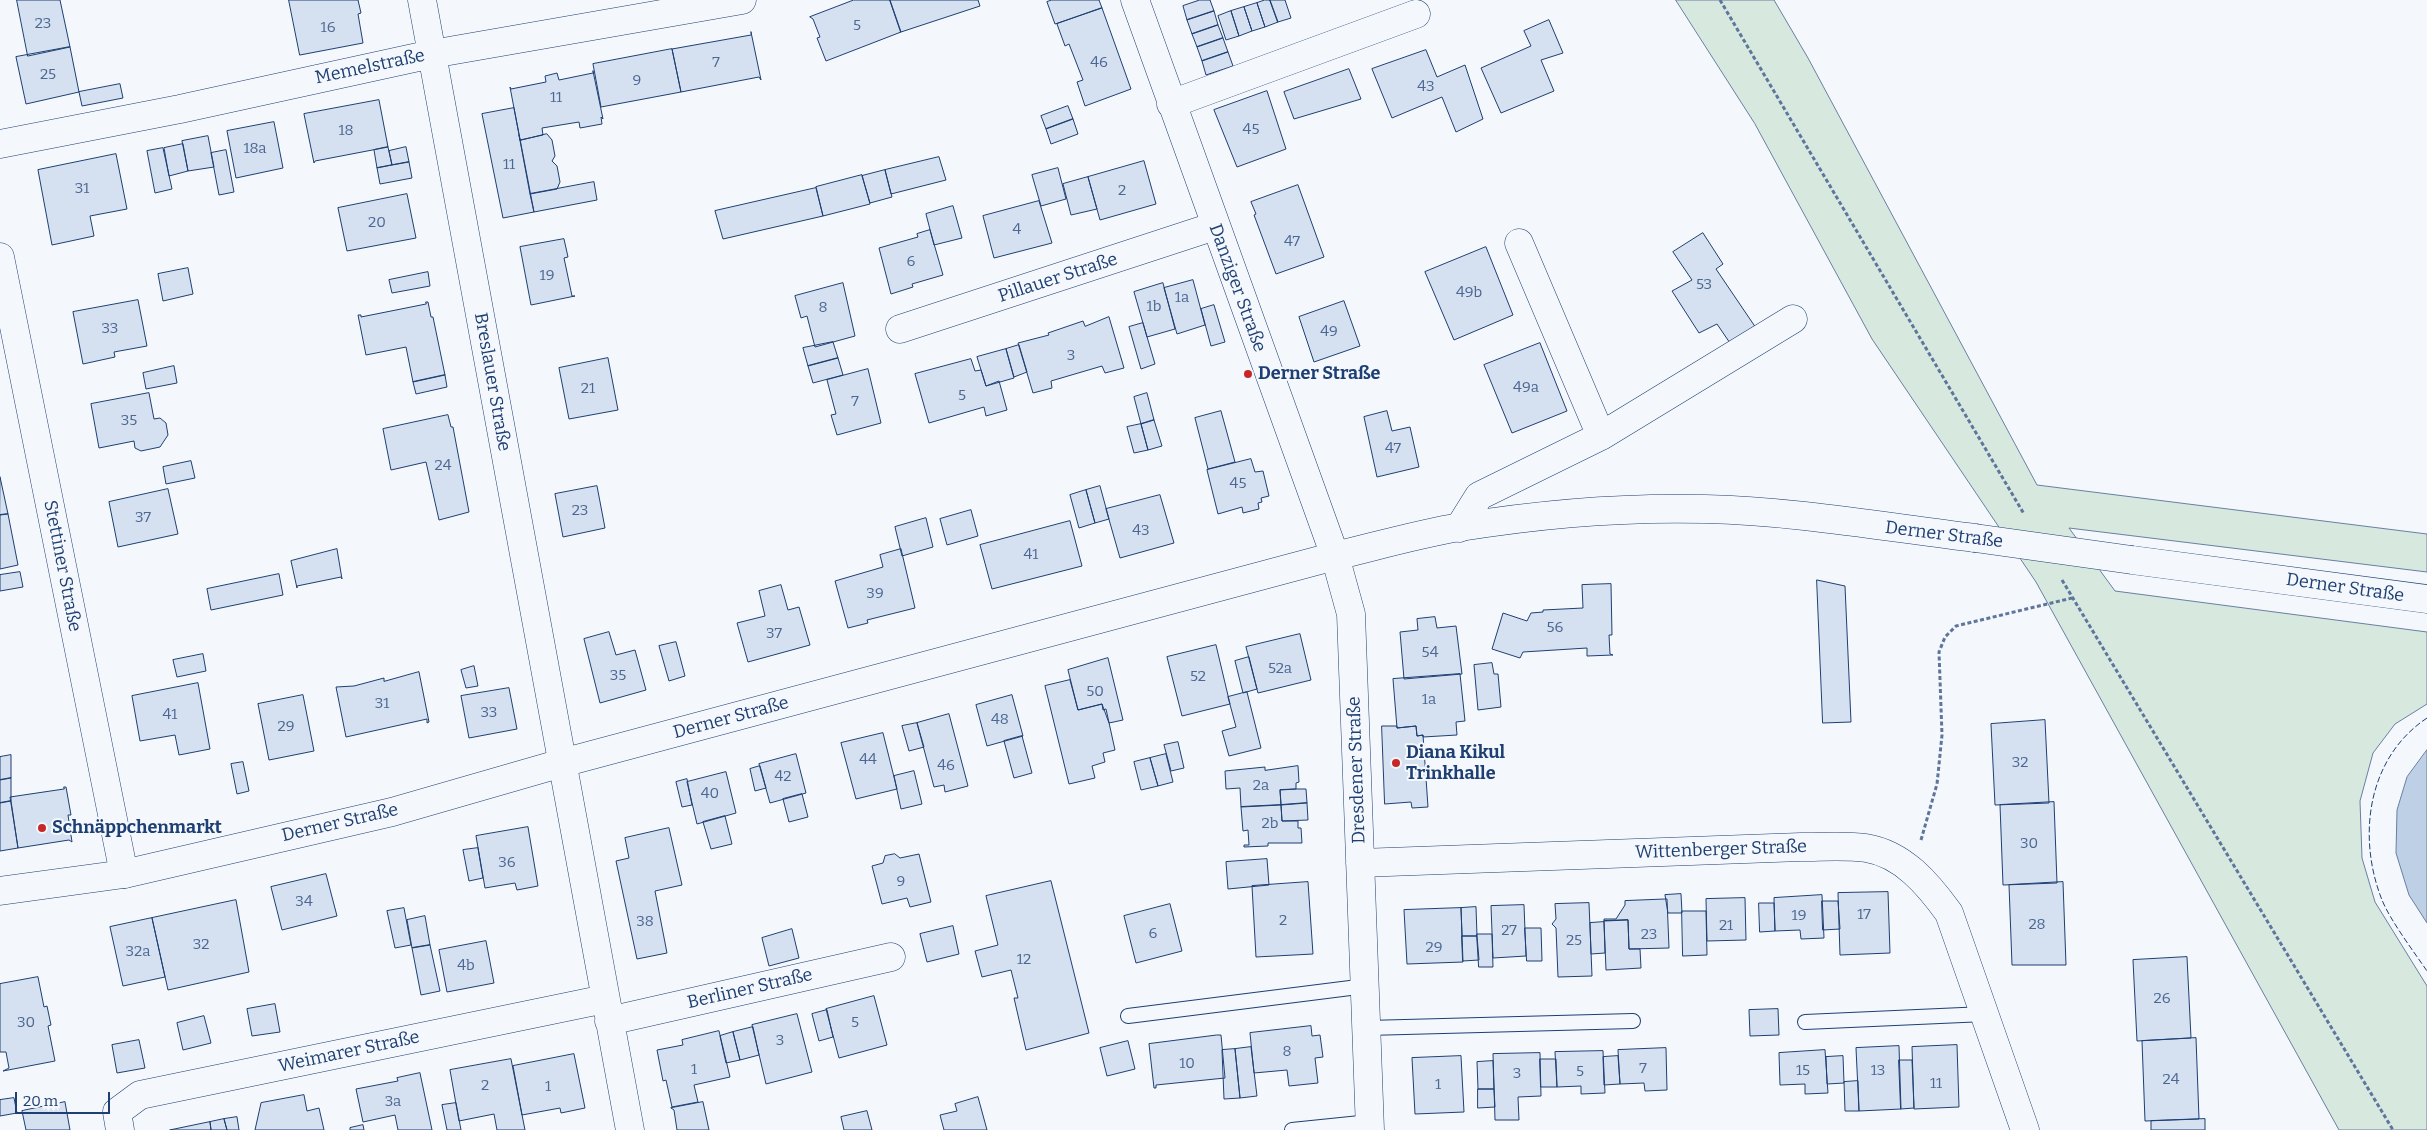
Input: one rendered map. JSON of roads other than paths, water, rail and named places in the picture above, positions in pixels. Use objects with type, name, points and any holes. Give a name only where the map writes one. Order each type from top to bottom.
[{"type":"street","name":"Breslauer Straße","points":[[422,0],[562,763]]},
{"type":"street","name":"Danziger Straße","points":[[1135,0],[1335,556]]},
{"type":"street","name":"Memelstraße","points":[[0,144],[180,109],[432,54],[730,1]]},
{"type":"street","points":[[1172,104],[1416,14]]},
{"type":"street","name":"Pillauer Straße","points":[[900,329],[1215,226]]},
{"type":"street","points":[[1519,243],[1601,436]]},
{"type":"street","name":"Stettiner Straße","points":[[0,257],[124,874]]},
{"type":"street","points":[[1459,528],[1479,496],[1601,436],[1793,319]]},
{"type":"street","name":"Derner Straße","points":[[0,891],[124,874],[392,812],[562,763],[1335,556],[1459,528],[1538,517],[1620,511],[1705,509],[1777,514],[1975,538],[2427,599]]},
{"type":"street","name":"Dresdener Straße","points":[[1335,556],[1351,614],[1370,1126]]},
{"type":"street","points":[[562,763],[630,1130]]},
{"type":"street","name":"Wittenberger Straße","points":[[1360,862],[1801,847],[1867,848],[1890,856],[1913,870],[1932,890],[1948,913],[2025,1130]]},
{"type":"street","name":"Berliner Straße","points":[[607,1010],[891,957]]},
{"type":"street","name":"Weimarer Straße","points":[[120,1130],[117,1112],[140,1095],[607,1010]]},
{"type":"lane","points":[[1128,1016],[1366,986]]},
{"type":"lane","points":[[1805,1022],[1985,1014]]},
{"type":"lane","points":[[1367,1028],[1633,1021]]},
{"type":"lane","name":"Dresdener Straße","points":[[1292,1130],[1370,1126]]},
{"type":"water","points":[[2427,750],[2427,923],[2409,895],[2396,853],[2397,810],[2407,777]]},
{"type":"place","name":"Derner Straße","points":[[1248,374]]},
{"type":"place","name":"Diana Kikul Trinkhalle","points":[[1396,763]]},
{"type":"place","name":"Schnäppchenmarkt","points":[[42,828]]}]
